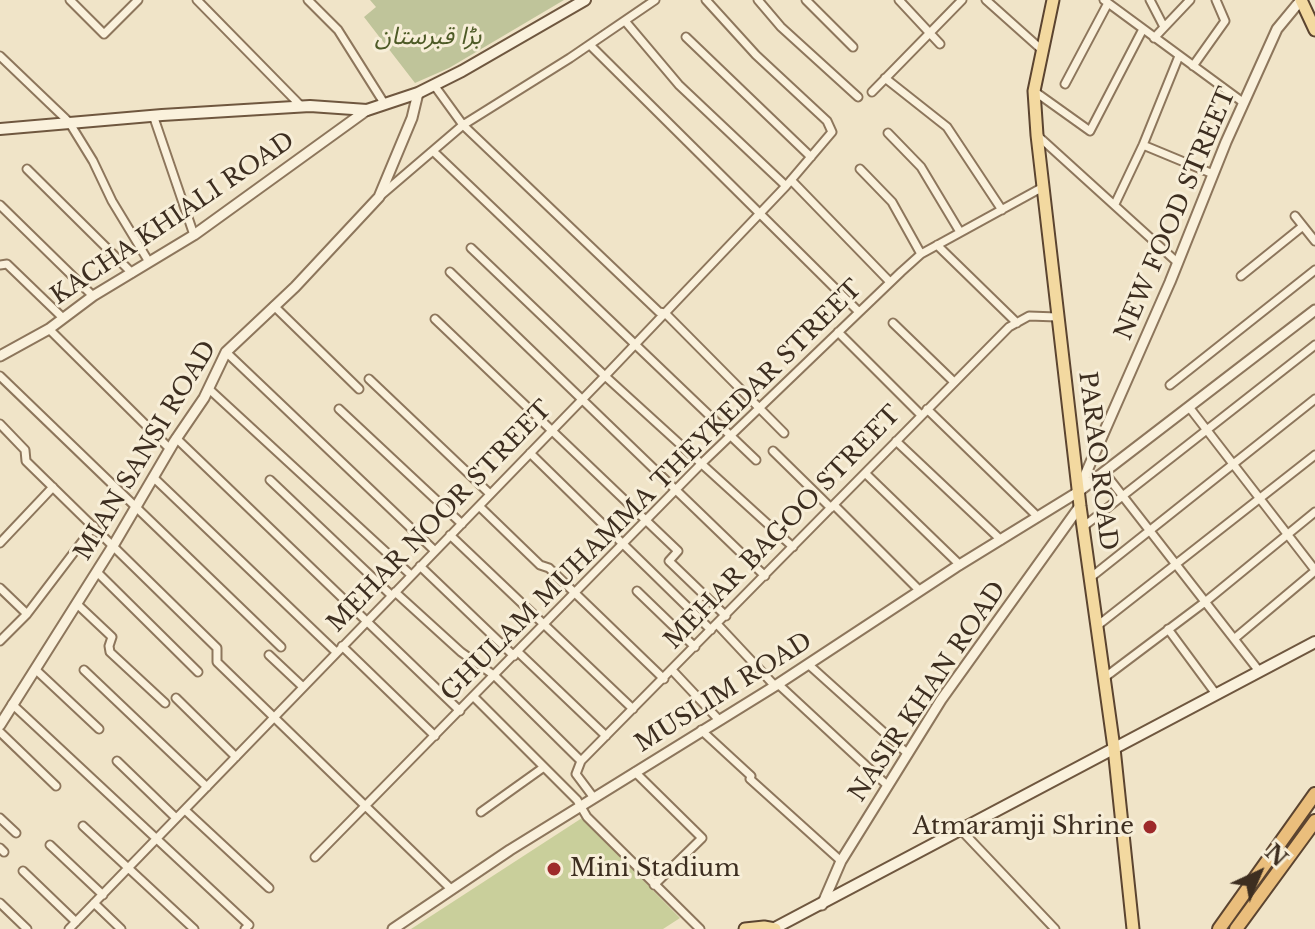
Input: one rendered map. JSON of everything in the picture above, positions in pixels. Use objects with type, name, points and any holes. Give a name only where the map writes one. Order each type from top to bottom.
[{"type":"highway","points":[[1219,929],[1315,794]]},
{"type":"highway","points":[[1236,929],[1314,822]]},
{"type":"main road","points":[[0,129],[153,115],[302,107],[367,110],[434,85],[585,0]]},
{"type":"main road","name":"PARAO ROAD","points":[[1053,0],[1034,91],[1037,135],[1078,492],[1114,748],[1133,929]]},
{"type":"main road","points":[[1301,0],[1315,30]]},
{"type":"main road","points":[[745,929],[774,929],[822,905],[1315,642]]},
{"type":"street","points":[[70,0],[104,34],[138,0]]},
{"type":"street","points":[[197,0],[302,107]]},
{"type":"street","points":[[308,0],[338,30],[384,103]]},
{"type":"street","points":[[379,197],[463,125],[655,0]]},
{"type":"street","name":"MEHAR NOOR STREET","points":[[69,929],[605,376],[788,183],[832,132],[832,127],[756,55],[706,0]]},
{"type":"street","points":[[758,0],[781,27],[858,97]]},
{"type":"street","points":[[806,0],[853,47]]},
{"type":"street","points":[[899,0],[940,44]]},
{"type":"street","points":[[872,92],[962,0]]},
{"type":"street","points":[[986,0],[1042,50]]},
{"type":"street","points":[[1150,0],[1164,27]]},
{"type":"street","points":[[1154,38],[1190,0]]},
{"type":"street","points":[[1193,66],[1225,21],[1216,0]]},
{"type":"street","name":"NEW FOOD STREET","points":[[1078,492],[1277,29],[1301,0]]},
{"type":"street","points":[[1065,84],[1106,2],[1244,103]]},
{"type":"street","points":[[625,21],[679,85],[788,183],[890,282]]},
{"type":"street","points":[[1034,91],[1090,131],[1143,29]]},
{"type":"street","points":[[686,37],[811,157]]},
{"type":"street","points":[[590,45],[859,312]]},
{"type":"street","points":[[0,56],[69,122],[149,262]]},
{"type":"street","points":[[1115,204],[1179,56]]},
{"type":"street","points":[[885,78],[947,127],[1002,210]]},
{"type":"street","points":[[434,85],[463,125],[659,312],[665,313],[784,433]]},
{"type":"street","name":"MIAN SANSI ROAD","points":[[0,725],[209,389],[226,352],[379,197],[412,118],[418,93]]},
{"type":"street","name":"KACHA KHIALI ROAD","points":[[0,356],[49,329],[93,296],[194,235],[367,110]]},
{"type":"street","points":[[153,115],[194,235]]},
{"type":"street","points":[[888,133],[921,167],[960,232]]},
{"type":"street","points":[[1037,135],[1178,263]]},
{"type":"street","points":[[1143,145],[1213,174]]},
{"type":"street","points":[[434,152],[756,460]]},
{"type":"street","points":[[27,169],[132,273]]},
{"type":"street","points":[[860,169],[892,202],[921,254]]},
{"type":"street","name":"GHULAM MUHAMMA THEYKEDAR STREET","points":[[315,857],[702,463],[890,282],[921,254],[1043,187]]},
{"type":"street","points":[[0,205],[93,296]]},
{"type":"street","points":[[1295,216],[1315,241]]},
{"type":"street","points":[[1241,276],[1303,226]]},
{"type":"street","points":[[937,245],[1017,323],[1029,316],[1057,317]]},
{"type":"street","points":[[471,248],[605,376],[793,547]]},
{"type":"street","points":[[0,265],[7,264],[63,318]]},
{"type":"street","points":[[1170,385],[1315,270]]},
{"type":"street","points":[[450,272],[765,576]]},
{"type":"street","points":[[274,306],[359,389]]},
{"type":"street","name":"MUSLIM ROAD","points":[[393,929],[581,805],[1078,492],[1315,310]]},
{"type":"street","points":[[435,319],[678,551],[669,561],[726,616]]},
{"type":"street","points":[[893,323],[954,382]]},
{"type":"street","name":"MEHAR BAGOO STREET","points":[[581,761],[924,412],[1009,327],[1017,323]]},
{"type":"street","points":[[49,329],[170,449]]},
{"type":"street","points":[[838,332],[1038,517]]},
{"type":"street","points":[[1083,527],[1315,345]]},
{"type":"street","points":[[226,352],[435,551]]},
{"type":"street","points":[[0,376],[281,647]]},
{"type":"street","points":[[369,379],[490,494]]},
{"type":"street","points":[[209,389],[411,575]]},
{"type":"street","points":[[1090,578],[1315,399]]},
{"type":"street","points":[[1189,407],[1315,571],[1234,639]]},
{"type":"street","points":[[339,409],[462,524]]},
{"type":"street","points":[[0,424],[25,450],[26,461],[217,648],[217,662],[451,889]]},
{"type":"street","points":[[176,438],[460,711]]},
{"type":"street","points":[[896,441],[1001,540]]},
{"type":"street","points":[[773,451],[920,591]]},
{"type":"street","points":[[530,453],[623,544],[888,786]]},
{"type":"street","points":[[1096,626],[1315,455]]},
{"type":"street","points":[[1104,472],[1259,671]]},
{"type":"street","points":[[865,473],[960,565]]},
{"type":"street","points":[[153,477],[435,736]]},
{"type":"street","points":[[270,480],[393,594],[461,652],[495,676],[581,761],[576,774],[594,798]]},
{"type":"street","points":[[0,543],[53,487]]},
{"type":"street","points":[[479,506],[540,565],[549,568],[664,679]]},
{"type":"street","name":"NASIR KHAN ROAD","points":[[822,905],[841,861],[941,700],[1080,506]]},
{"type":"street","points":[[1104,678],[1205,602],[1315,512]]},
{"type":"street","points":[[0,641],[27,614],[94,526]]},
{"type":"street","points":[[450,535],[633,709]]},
{"type":"street","points":[[420,566],[606,736]]},
{"type":"street","points":[[97,572],[198,672]]},
{"type":"street","points":[[0,588],[27,614]]},
{"type":"street","points":[[637,591],[695,647]]},
{"type":"street","points":[[77,604],[111,635],[110,652],[165,703]]},
{"type":"street","points":[[1168,629],[1216,694]]},
{"type":"street","points":[[269,655],[303,687]]},
{"type":"street","points":[[808,664],[908,754]]},
{"type":"street","points":[[35,669],[99,729]]},
{"type":"street","points":[[84,670],[207,787]]},
{"type":"street","points":[[672,670],[719,720]]},
{"type":"street","points":[[474,697],[581,805],[587,817],[700,929]]},
{"type":"street","points":[[176,698],[236,757]]},
{"type":"street","points":[[12,704],[249,925],[245,929]]},
{"type":"street","points":[[701,730],[841,861]]},
{"type":"street","points":[[0,732],[56,786]]},
{"type":"street","points":[[117,761],[176,818]]},
{"type":"street","points":[[481,812],[544,767]]},
{"type":"street","points":[[635,772],[702,838],[654,885]]},
{"type":"street","points":[[185,810],[269,888]]},
{"type":"street","points":[[0,818],[16,833]]},
{"type":"street","points":[[83,826],[194,929]]},
{"type":"street","points":[[962,831],[1055,929]]},
{"type":"street","points":[[50,845],[103,895]]},
{"type":"street","points":[[23,871],[76,922]]},
{"type":"street","points":[[0,903],[27,929]]},
{"type":"street","points":[[94,903],[121,929]]},
{"type":"green space","name":"بڑا قبرستان","points":[[370,0],[564,0],[449,68],[415,83],[364,17],[376,7]]},
{"type":"green space","name":"Mini Stadium","points":[[582,818],[680,918],[663,929],[411,929]]},
{"type":"place","name":"Atmaramji Shrine","points":[[1150,827]]},
{"type":"place","name":"Mini Stadium","points":[[554,869]]}]
